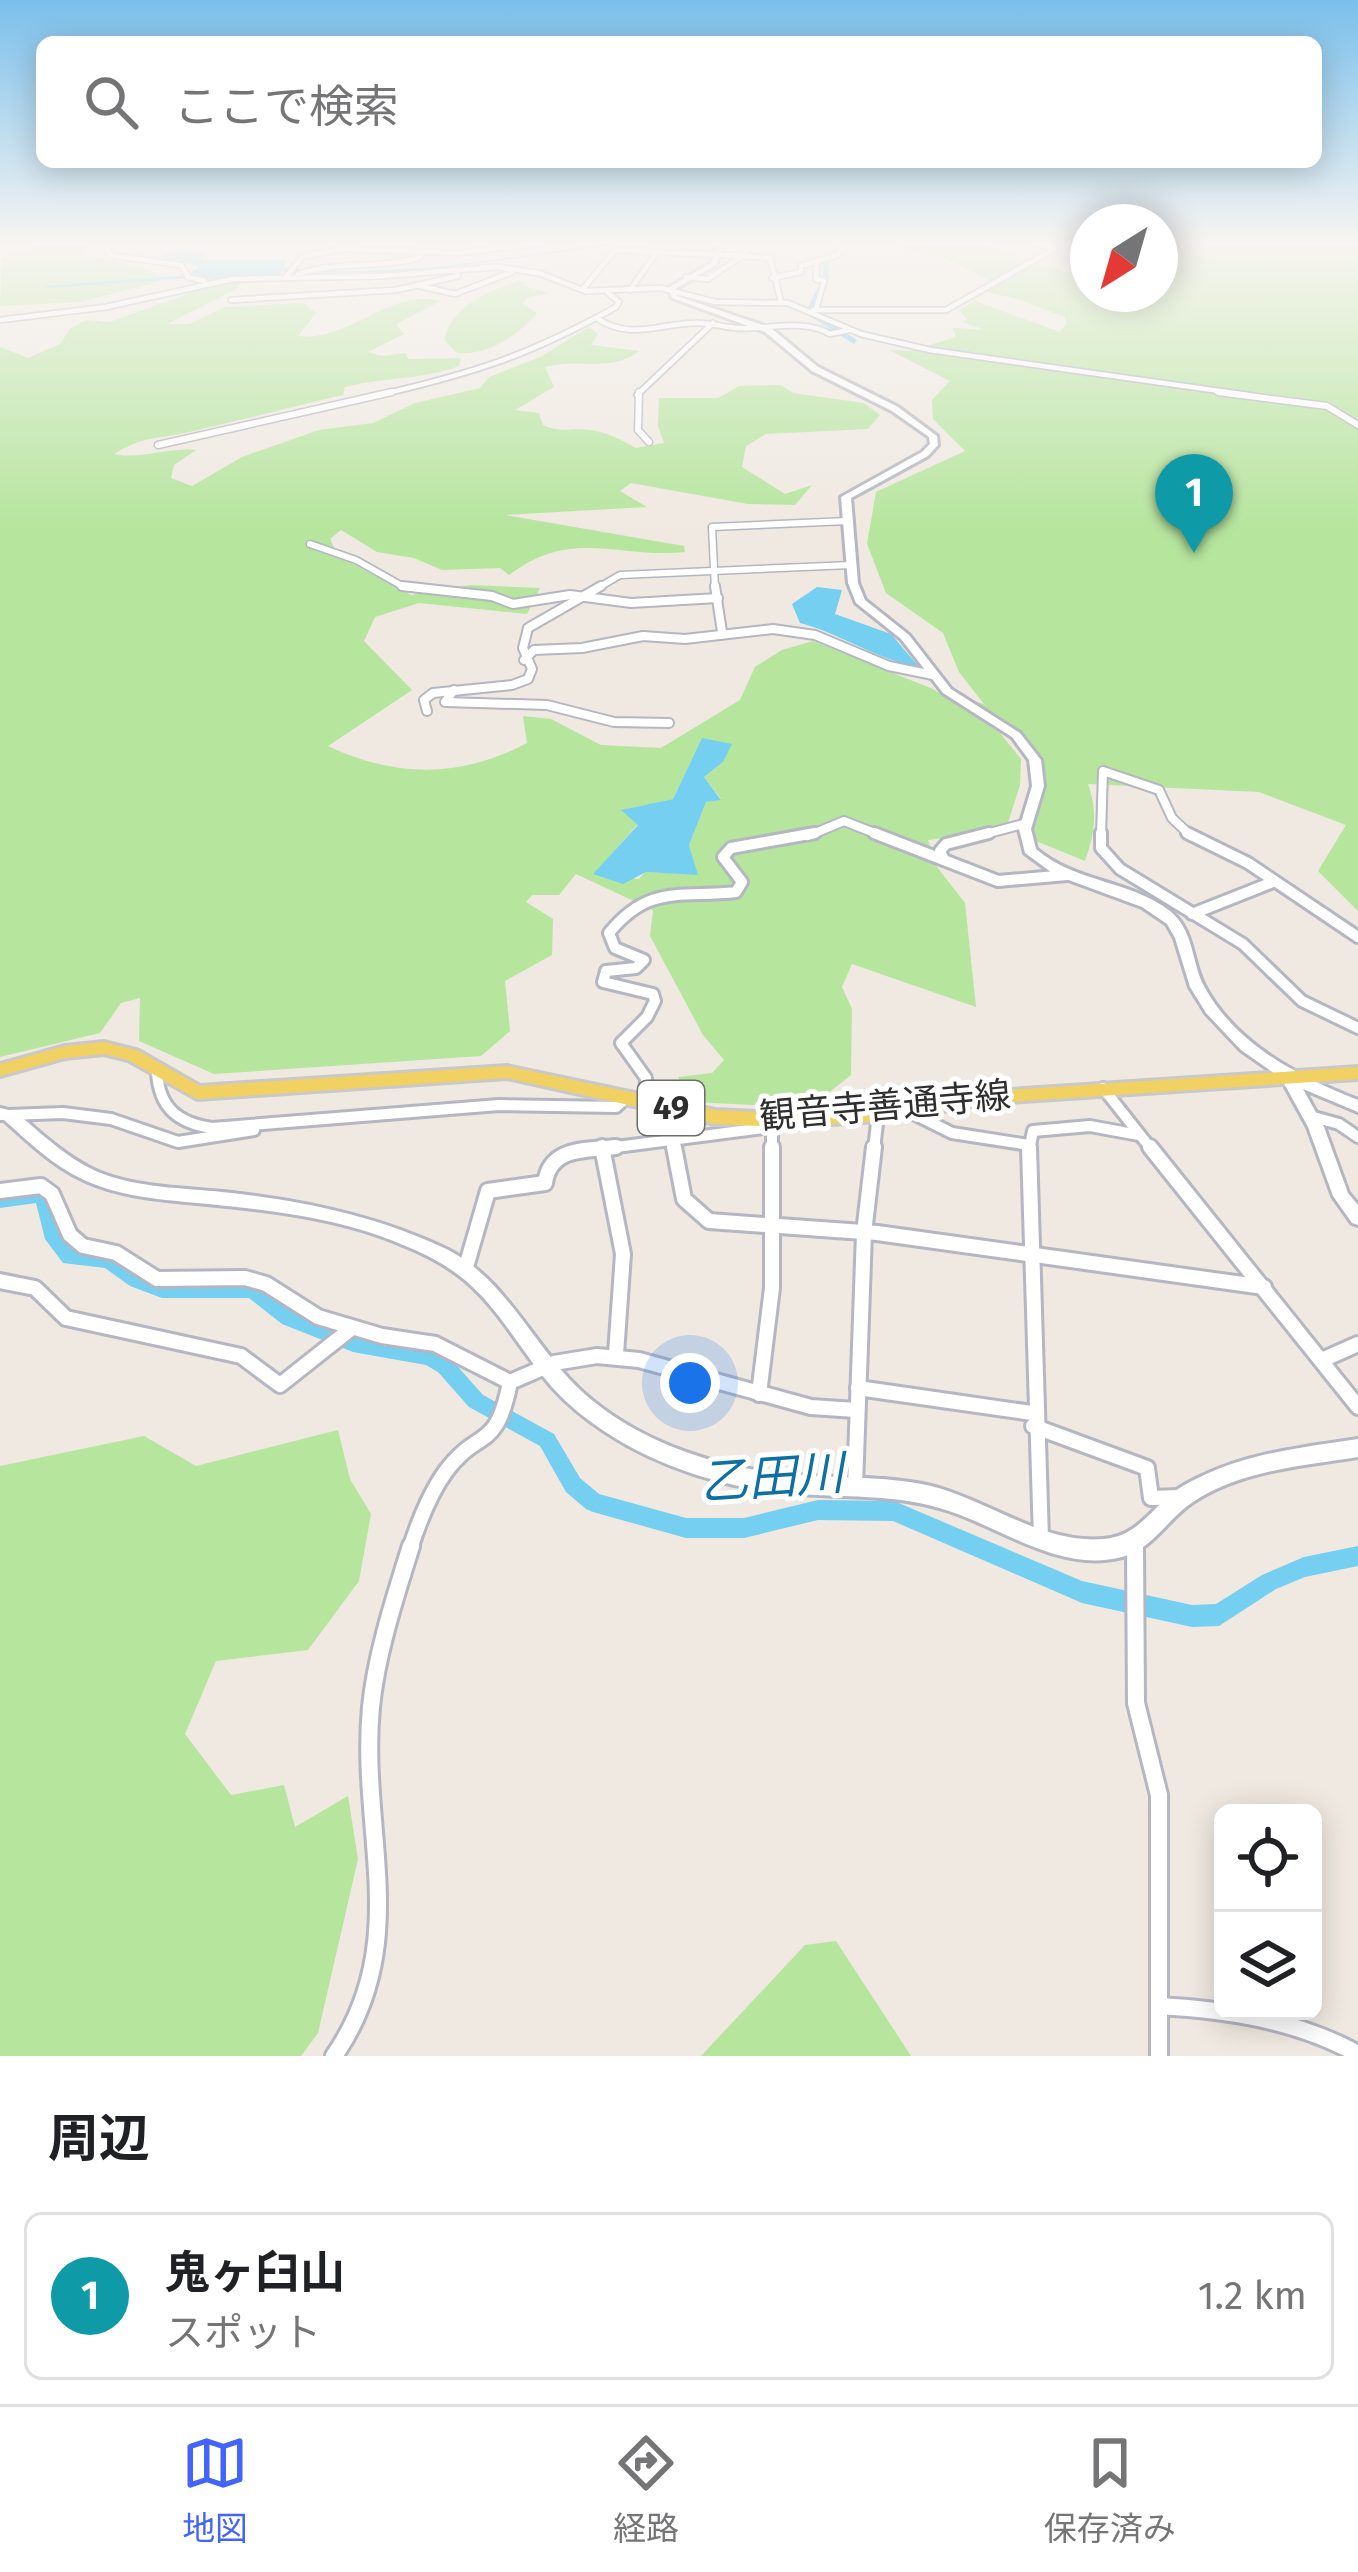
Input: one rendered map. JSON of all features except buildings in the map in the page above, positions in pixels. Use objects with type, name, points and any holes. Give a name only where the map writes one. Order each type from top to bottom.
[{"type":"main road","points":[[774,337],[814,369],[895,410],[933,436],[934,445],[925,454],[850,492],[844,507],[851,565],[860,601],[905,637],[947,691],[1016,735],[1030,752],[1039,777],[1027,823],[1030,850],[1066,875],[1147,904],[1172,920],[1200,993],[1265,1062],[1289,1078],[1354,1103]]},
{"type":"main road","name":"観音寺善通寺線","points":[[0,1070],[65,1052],[104,1048],[133,1054],[197,1093],[507,1072],[715,1117],[772,1123],[1103,1088],[1358,1073]]},
{"type":"main road","points":[[1289,1078],[1310,1116],[1341,1196],[1358,1219]]},
{"type":"main road","points":[[4,1114],[67,1162],[113,1184],[283,1206],[348,1221],[409,1239],[466,1267],[502,1304],[547,1368],[578,1402],[614,1427],[703,1467],[787,1484],[898,1487],[952,1502],[1040,1539],[1090,1548],[1120,1547],[1135,1540],[1182,1497],[1218,1477],[1269,1462],[1358,1448]]},
{"type":"street","points":[[158,445],[485,370],[562,337]]},
{"type":"street","points":[[649,442],[638,430],[641,405],[637,394],[698,337]]},
{"type":"street","points":[[884,337],[951,354],[1181,388],[1301,400],[1327,406],[1358,425]]},
{"type":"street","points":[[722,632],[712,568],[715,525],[847,521]]},
{"type":"street","points":[[310,544],[356,560],[404,586],[492,596],[513,604],[581,595],[631,603],[718,598]]},
{"type":"street","points":[[427,711],[424,703],[429,695],[522,682],[532,674],[524,659],[527,628],[620,575],[851,565]]},
{"type":"street","points":[[524,659],[529,651],[542,648],[583,648],[643,636],[685,639],[722,632],[802,632],[889,666],[933,674]]},
{"type":"street","points":[[454,690],[445,702],[547,705],[614,722],[670,723]]},
{"type":"street","points":[[1358,937],[1311,902],[1192,834],[1166,811],[1159,790],[1103,771],[1101,848],[1120,869],[1243,944],[1302,1001],[1358,1028]]},
{"type":"street","points":[[158,1072],[157,1092],[163,1105],[187,1125],[280,1124],[499,1105],[616,1107],[636,1100],[646,1078],[621,1043],[654,1007],[653,994],[607,985],[601,977],[606,971],[636,968],[644,960],[610,945],[610,933],[621,917],[667,892],[736,892],[742,882],[723,857],[731,848],[802,838],[844,821],[998,881],[1066,875]]},
{"type":"street","points":[[947,862],[940,851],[946,844],[1027,823]]},
{"type":"street","points":[[1192,914],[1273,882]]},
{"type":"street","points":[[1103,1088],[1358,1407]]},
{"type":"street","points":[[902,1108],[952,1133],[1029,1144]]},
{"type":"street","points":[[4,1114],[49,1112],[111,1119],[178,1142],[222,1138],[280,1124]]},
{"type":"street","points":[[856,1486],[864,1233],[878,1114]]},
{"type":"street","points":[[1310,1116],[1339,1124],[1358,1137]]},
{"type":"street","points":[[466,1267],[493,1187],[543,1184],[547,1167],[560,1154],[772,1123],[769,1335],[759,1394]]},
{"type":"street","points":[[1040,1539],[1033,1419],[1037,1257],[1029,1144],[1033,1131],[1090,1126],[1139,1135]]},
{"type":"street","points":[[673,1140],[684,1203],[690,1213],[709,1221],[864,1233],[1264,1287]]},
{"type":"street","points":[[602,1148],[623,1253],[616,1354]]},
{"type":"street","points":[[0,1190],[41,1186],[52,1194],[70,1235],[83,1246],[116,1253],[157,1279],[245,1278],[266,1283],[308,1312],[352,1328],[435,1344],[510,1382],[580,1356],[616,1354],[800,1406],[856,1410]]},
{"type":"street","points":[[0,1281],[35,1288],[66,1318],[241,1356],[280,1385],[352,1328]]},
{"type":"street","points":[[1322,1360],[1358,1344]]},
{"type":"street","points":[[334,2056],[363,2008],[379,1935],[371,1707],[402,1575],[417,1527],[447,1468],[494,1432],[503,1417],[510,1382]]},
{"type":"street","points":[[858,1388],[1033,1419],[1147,1468],[1151,1498],[1182,1497]]},
{"type":"street","points":[[1135,1540],[1138,1721],[1155,1761],[1159,1795],[1159,2056]]},
{"type":"street","points":[[1159,2006],[1213,2010],[1315,2031],[1358,2054]]},
{"type":"green space","points":[[65,337],[398,337],[368,352],[382,356],[405,353],[408,359],[461,358],[459,366],[431,374],[345,387],[343,395],[144,440],[114,454],[196,450],[174,465],[171,478],[192,486],[242,457],[319,430],[373,423],[415,403],[480,388],[489,377],[540,357],[573,337],[596,337],[591,345],[639,351],[618,362],[545,367],[554,387],[515,410],[539,413],[543,425],[550,428],[596,431],[636,448],[664,443],[658,426],[659,398],[718,398],[739,386],[781,385],[793,393],[864,403],[880,415],[868,429],[766,434],[746,446],[742,467],[785,494],[812,485],[795,505],[748,504],[631,483],[620,491],[647,507],[505,515],[684,546],[685,552],[574,548],[532,561],[509,575],[500,568],[442,570],[414,558],[377,552],[341,530],[330,539],[338,556],[411,595],[470,585],[540,588],[527,614],[419,603],[375,617],[364,641],[412,690],[328,746],[378,764],[453,768],[527,743],[523,716],[551,719],[601,745],[661,748],[740,700],[755,667],[782,650],[813,641],[933,689],[1000,733],[1021,759],[1020,785],[1006,829],[928,840],[937,867],[965,903],[976,1007],[852,964],[842,987],[852,1009],[851,1075],[817,1102],[774,1106],[692,1102],[678,1077],[712,1073],[724,1060],[703,1035],[650,936],[653,910],[576,874],[559,895],[532,895],[526,902],[553,919],[552,955],[505,981],[510,1031],[481,1056],[214,1074],[139,1041],[140,998],[121,1003],[100,1033],[0,1057],[0,347],[28,358],[60,344]],"holes":[[[702,738],[723,762],[704,777],[721,799],[706,802],[689,845],[697,874],[645,872],[639,879],[594,874],[638,824],[622,810],[673,799]]]},
{"type":"green space","points":[[511,337],[469,353],[457,353],[444,340]]},
{"type":"green space","points":[[956,337],[1358,337],[1358,911],[1318,871],[1346,825],[1259,792],[1088,784],[1094,822],[1085,861],[1031,839],[1041,785],[1036,751],[1011,726],[964,699],[984,704],[959,672],[943,633],[886,593],[867,544],[876,492],[965,451],[933,419],[932,400],[950,381],[889,350],[910,351]]},
{"type":"green space","points":[[338,1430],[350,1479],[371,1514],[359,1581],[308,1650],[216,1661],[185,1734],[231,1795],[284,1785],[295,1827],[348,1796],[358,1859],[318,2033],[301,2056],[0,2056],[0,1466],[144,1436],[196,1466]]},
{"type":"green space","points":[[836,1941],[911,2056],[701,2056],[805,1945]]},
{"type":"water","points":[[817,587],[842,590],[835,614],[891,634],[919,667],[800,623],[792,604]]},
{"type":"water","points":[[702,738],[732,744],[723,762],[704,777],[721,800],[706,802],[689,845],[698,875],[646,872],[623,884],[593,874],[638,825],[621,810],[673,799]]},
{"type":"waterway","points":[[846,337],[854,342]]},
{"type":"waterway","name":"乙田川","points":[[0,1201],[43,1195],[54,1239],[69,1258],[109,1261],[136,1281],[162,1290],[253,1290],[288,1318],[360,1346],[430,1357],[445,1366],[476,1401],[547,1440],[573,1485],[593,1502],[686,1528],[744,1528],[818,1510],[894,1511],[1082,1592],[1192,1616],[1219,1615],[1269,1582],[1304,1567],[1358,1556]]},
{"type":"place","name":"鬼ヶ臼山","points":[[1194,553]]}]
